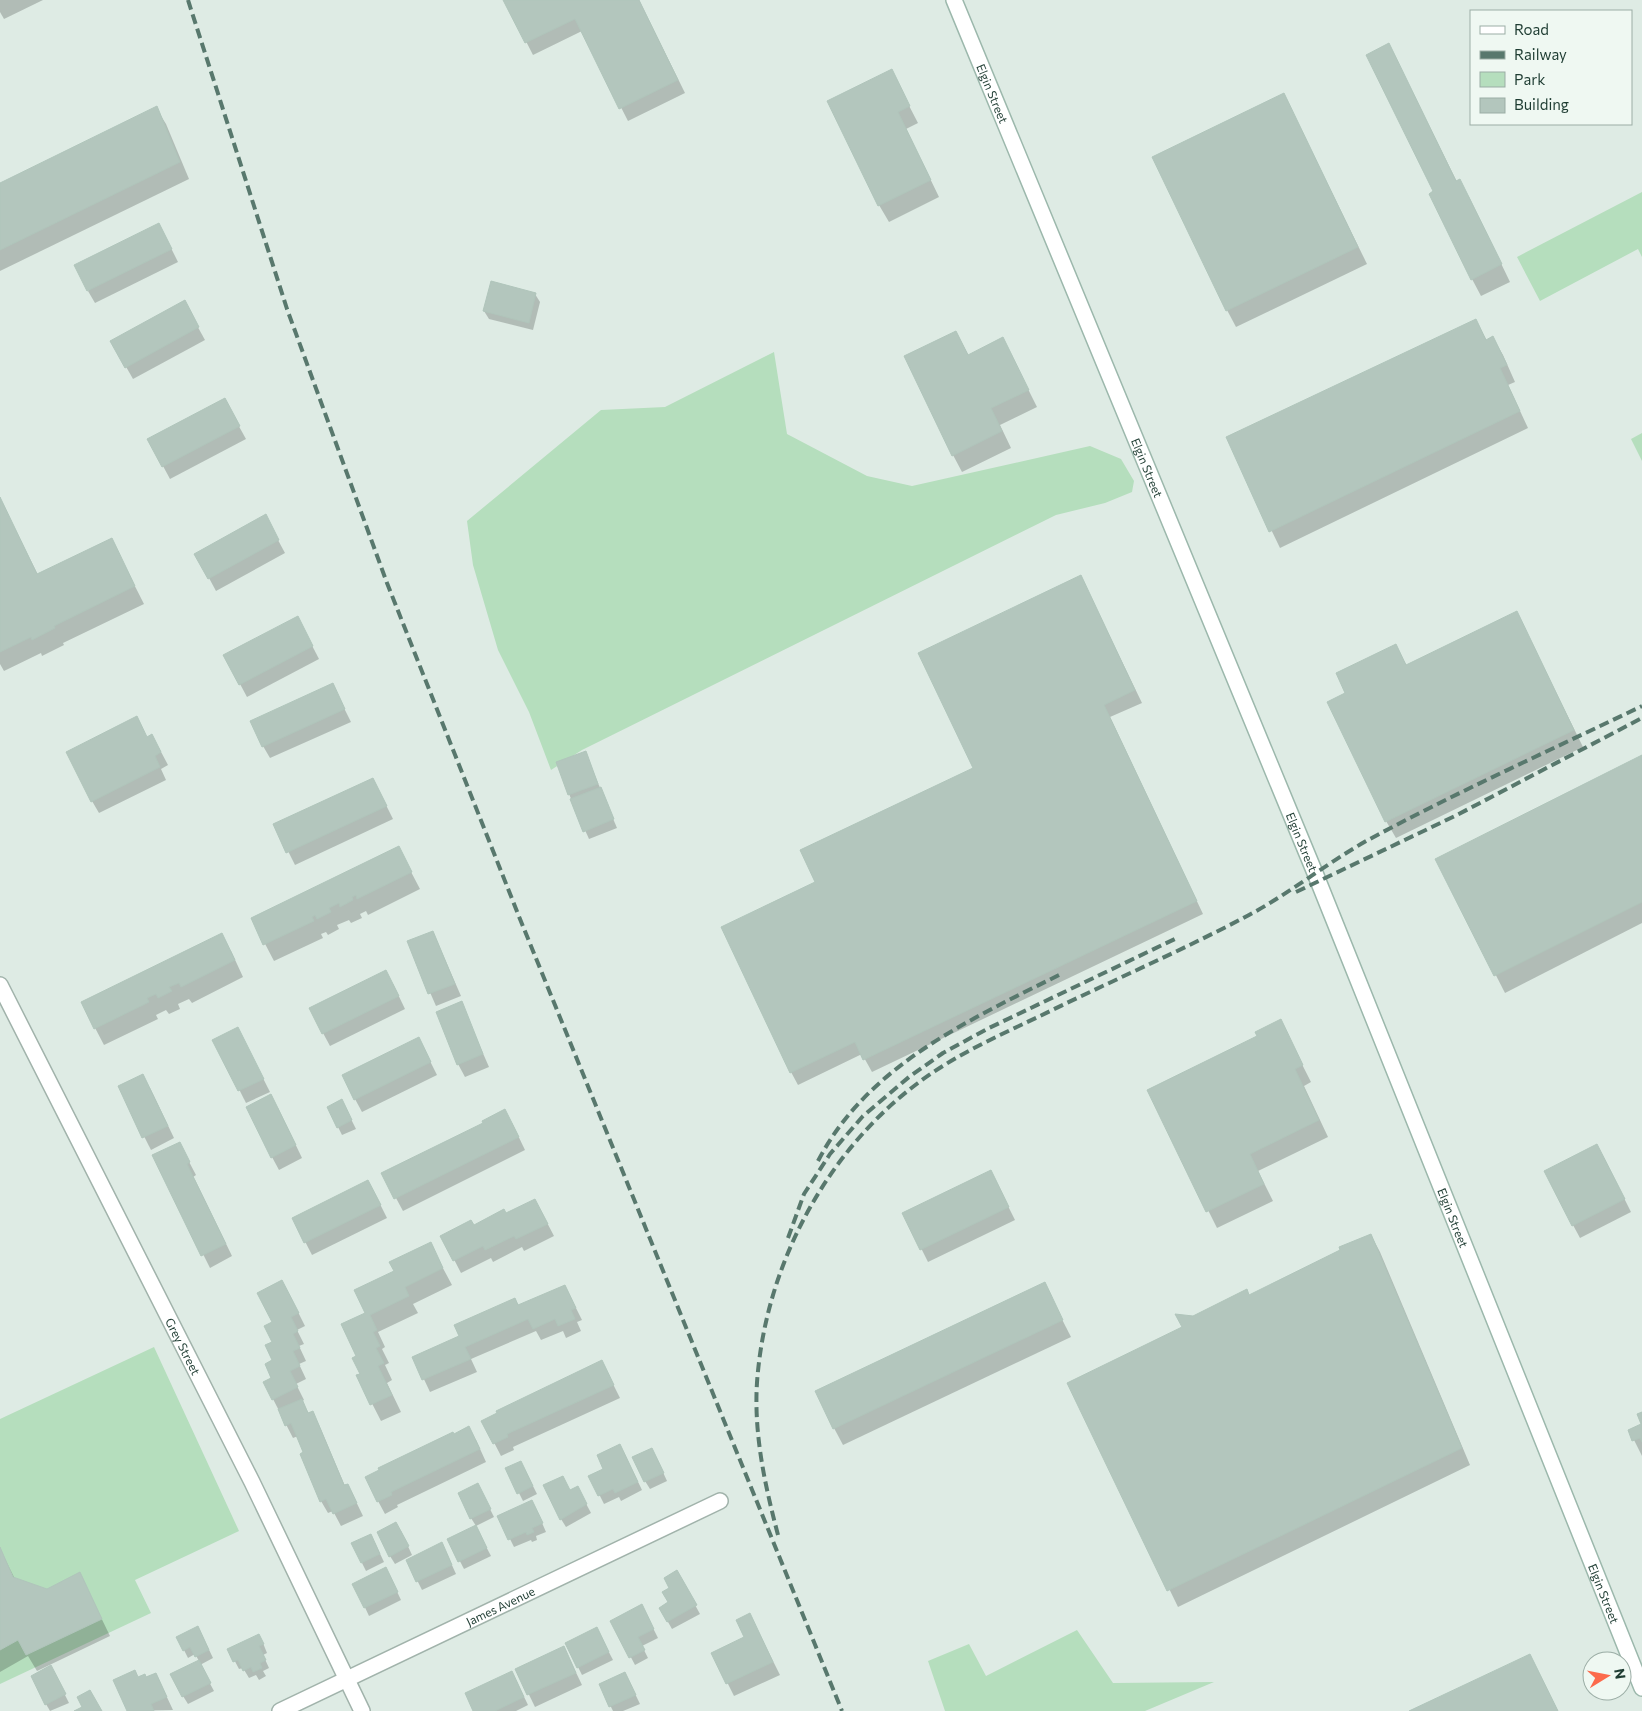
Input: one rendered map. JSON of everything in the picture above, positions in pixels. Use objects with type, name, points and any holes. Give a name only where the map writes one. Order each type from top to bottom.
[{"type":"main road","name":"Elgin Street","points":[[954,0],[1315,873],[1642,1688]]},
{"type":"main road","name":"Grey Street","points":[[0,985],[252,1482],[362,1711]]},
{"type":"main road","name":"James Avenue","points":[[280,1711],[720,1501]]},
{"type":"green space","points":[[1642,192],[1642,257],[1638,249],[1540,301],[1517,257]]},
{"type":"green space","points":[[774,352],[787,434],[867,476],[912,486],[1090,446],[1121,459],[1134,481],[1132,492],[1105,503],[1056,515],[582,750],[551,770],[529,712],[498,650],[473,565],[467,521],[601,410],[665,407]]},
{"type":"green space","points":[[1642,433],[1642,461],[1631,439]]},
{"type":"green space","points":[[154,1347],[239,1531],[135,1580],[151,1613],[0,1684],[0,1419]]},
{"type":"green space","points":[[1077,1630],[1113,1683],[1214,1682],[1145,1711],[945,1711],[928,1661],[969,1644],[986,1676]]},
{"type":"building","points":[[503,0],[639,0],[678,80],[619,109],[575,19],[525,43]]},
{"type":"building","points":[[1389,43],[1456,181],[1460,179],[1502,264],[1471,280],[1429,194],[1433,191],[1366,55]]},
{"type":"building","points":[[892,69],[910,106],[898,112],[931,180],[878,206],[827,101]]},
{"type":"building","points":[[1284,93],[1358,247],[1226,311],[1152,157]]},
{"type":"building","points":[[157,106],[180,162],[0,250],[0,183]]},
{"type":"building","points":[[159,223],[172,249],[87,291],[74,265]]},
{"type":"building","points":[[491,281],[536,293],[529,323],[483,311]]},
{"type":"building","points":[[185,300],[199,327],[125,368],[110,341]]},
{"type":"building","points":[[1476,319],[1486,340],[1493,336],[1507,365],[1500,368],[1520,411],[1269,532],[1226,437]]},
{"type":"building","points":[[956,331],[968,355],[1003,337],[1029,390],[991,408],[1002,431],[952,456],[904,356]]},
{"type":"building","points":[[225,398],[240,426],[162,467],[147,439]]},
{"type":"building","points":[[0,497],[37,574],[112,538],[135,586],[54,626],[55,628],[32,640],[31,637],[0,652]]},
{"type":"building","points":[[266,514],[279,540],[208,579],[194,554]]},
{"type":"building","points":[[1081,575],[1135,690],[1104,705],[1197,901],[863,1060],[855,1042],[790,1073],[721,927],[815,882],[800,850],[973,768],[918,653]]},
{"type":"building","points":[[1517,611],[1574,730],[1385,822],[1327,702],[1345,693],[1336,673],[1396,644],[1406,665]]},
{"type":"building","points":[[298,616],[313,646],[239,685],[223,655]]},
{"type":"building","points":[[333,683],[345,709],[262,747],[250,721]]},
{"type":"building","points":[[137,716],[147,737],[152,734],[161,752],[155,756],[160,767],[91,802],[66,752]]},
{"type":"building","points":[[586,751],[598,784],[568,795],[556,762]]},
{"type":"building","points":[[1642,755],[1642,902],[1494,976],[1435,859]]},
{"type":"building","points":[[373,778],[387,806],[286,853],[273,824]]},
{"type":"building","points":[[601,787],[614,819],[583,832],[570,799]]},
{"type":"building","points":[[399,846],[412,872],[357,899],[356,895],[352,897],[353,900],[340,907],[339,903],[329,908],[331,912],[317,919],[315,915],[312,917],[314,921],[263,945],[251,918]]},
{"type":"building","points":[[433,931],[455,984],[428,994],[407,941]]},
{"type":"building","points":[[222,933],[235,960],[181,987],[179,983],[169,987],[172,991],[158,998],[156,994],[147,998],[149,1002],[94,1029],[81,1002]]},
{"type":"building","points":[[386,970],[399,996],[322,1034],[309,1008]]},
{"type":"building","points":[[462,1001],[483,1054],[457,1065],[436,1012]]},
{"type":"building","points":[[1281,1019],[1303,1065],[1295,1069],[1319,1120],[1250,1154],[1264,1184],[1206,1212],[1147,1090],[1257,1036],[1255,1032]]},
{"type":"building","points":[[238,1027],[264,1079],[238,1091],[212,1040]]},
{"type":"building","points":[[419,1037],[431,1062],[354,1100],[342,1075]]},
{"type":"building","points":[[143,1074],[168,1126],[142,1138],[118,1086]]},
{"type":"building","points":[[271,1094],[296,1145],[271,1158],[246,1107]]},
{"type":"building","points":[[342,1099],[352,1120],[337,1128],[327,1107]]},
{"type":"building","points":[[505,1109],[519,1137],[394,1199],[381,1173],[483,1123],[482,1121]]},
{"type":"building","points":[[180,1142],[190,1162],[187,1164],[226,1244],[201,1256],[152,1155]]},
{"type":"building","points":[[1597,1144],[1625,1199],[1572,1226],[1544,1171]]},
{"type":"building","points":[[991,1170],[1009,1207],[920,1250],[902,1213]]},
{"type":"building","points":[[368,1180],[381,1205],[304,1243],[292,1218]]},
{"type":"building","points":[[535,1199],[548,1224],[516,1239],[514,1236],[485,1250],[483,1246],[453,1261],[440,1236],[471,1220],[474,1225],[504,1209],[506,1213]]},
{"type":"building","points":[[1371,1234],[1462,1448],[1167,1591],[1067,1383],[1182,1327],[1175,1314],[1193,1316],[1247,1289],[1249,1295],[1340,1250],[1339,1247]]},
{"type":"building","points":[[431,1242],[443,1268],[405,1287],[409,1296],[370,1315],[377,1330],[373,1332],[380,1346],[376,1348],[384,1363],[378,1366],[392,1395],[370,1405],[356,1375],[360,1374],[352,1358],[356,1356],[341,1324],[365,1313],[354,1290],[394,1271],[389,1262]]},
{"type":"building","points":[[282,1280],[299,1313],[291,1317],[298,1331],[293,1334],[300,1348],[293,1351],[300,1366],[290,1371],[298,1387],[272,1400],[263,1382],[271,1378],[265,1364],[272,1360],[265,1345],[272,1342],[264,1326],[272,1322],[257,1293]]},
{"type":"building","points":[[1045,1282],[1063,1320],[833,1429],[815,1391]]},
{"type":"building","points":[[565,1285],[576,1308],[571,1310],[575,1319],[558,1326],[555,1319],[533,1329],[528,1319],[465,1347],[471,1359],[422,1380],[412,1357],[459,1336],[454,1325],[515,1298],[518,1305]]},
{"type":"building","points":[[602,1360],[614,1385],[507,1434],[508,1437],[493,1444],[481,1421],[497,1413],[496,1411]]},
{"type":"building","points":[[302,1399],[308,1413],[313,1411],[344,1485],[348,1484],[357,1503],[333,1514],[326,1499],[320,1502],[300,1454],[303,1452],[291,1423],[285,1426],[278,1409]]},
{"type":"building","points":[[1642,1412],[1642,1442],[1640,1438],[1632,1441],[1628,1430],[1641,1424],[1637,1414]]},
{"type":"building","points":[[469,1426],[480,1449],[391,1492],[392,1495],[377,1502],[365,1477],[379,1470],[378,1468]]},
{"type":"building","points":[[620,1444],[638,1482],[615,1493],[613,1489],[598,1496],[588,1476],[603,1469],[597,1455]]},
{"type":"building","points":[[652,1448],[664,1473],[644,1482],[632,1457]]},
{"type":"building","points":[[521,1461],[533,1486],[517,1494],[505,1468]]},
{"type":"building","points":[[563,1476],[570,1490],[578,1486],[587,1504],[560,1520],[543,1485]]},
{"type":"building","points":[[478,1483],[491,1509],[470,1519],[458,1493]]},
{"type":"building","points":[[532,1500],[543,1523],[532,1528],[534,1532],[527,1535],[526,1532],[508,1540],[497,1516]]},
{"type":"building","points":[[396,1522],[409,1546],[389,1557],[377,1532]]},
{"type":"building","points":[[476,1525],[487,1548],[458,1562],[447,1539]]},
{"type":"building","points":[[371,1534],[380,1554],[361,1563],[351,1543]]},
{"type":"building","points":[[442,1542],[452,1565],[416,1582],[406,1560]]},
{"type":"building","points":[[0,1547],[13,1577],[47,1589],[80,1572],[102,1619],[26,1655],[18,1640],[0,1650]]},
{"type":"building","points":[[386,1567],[398,1592],[364,1608],[352,1584]]},
{"type":"building","points":[[677,1570],[697,1605],[667,1622],[659,1608],[668,1602],[662,1592],[669,1588],[664,1578]]},
{"type":"building","points":[[642,1604],[654,1629],[638,1637],[645,1650],[629,1658],[610,1621]]},
{"type":"building","points":[[750,1613],[773,1662],[726,1684],[711,1653],[744,1637],[736,1620]]},
{"type":"building","points":[[198,1626],[209,1650],[195,1657],[190,1647],[183,1651],[176,1637]]},
{"type":"building","points":[[597,1627],[609,1652],[577,1668],[565,1643]]},
{"type":"building","points":[[259,1634],[264,1644],[259,1646],[266,1660],[260,1663],[262,1668],[253,1672],[251,1667],[243,1671],[238,1660],[233,1662],[227,1649]]},
{"type":"building","points":[[564,1646],[576,1673],[527,1695],[515,1669]]},
{"type":"building","points":[[1530,1654],[1558,1711],[1409,1711]]},
{"type":"building","points":[[199,1660],[211,1683],[182,1697],[170,1674]]},
{"type":"building","points":[[51,1665],[66,1694],[45,1705],[31,1676]]},
{"type":"building","points":[[135,1670],[138,1677],[145,1674],[146,1677],[156,1673],[167,1697],[151,1704],[154,1711],[127,1711],[113,1680]]},
{"type":"building","points":[[512,1671],[524,1697],[495,1711],[473,1711],[465,1693]]},
{"type":"building","points":[[625,1672],[636,1695],[609,1707],[599,1684]]},
{"type":"building","points":[[90,1690],[102,1711],[74,1711],[82,1707],[77,1697]]},
{"type":"railway","points":[[188,0],[287,309],[387,583],[520,919],[842,1711]]},
{"type":"railway","points":[[778,1535],[768,1495],[758,1433],[758,1371],[764,1330],[775,1289],[790,1249],[808,1210],[831,1174],[857,1141],[886,1110],[932,1073],[977,1046],[1249,915],[1368,840],[1470,788],[1642,706]]},
{"type":"railway","points":[[1296,892],[1457,815],[1642,718]]},
{"type":"railway","points":[[788,1238],[804,1194],[830,1154],[863,1116],[909,1077],[943,1053],[987,1029],[1179,937]]},
{"type":"railway","points":[[818,1161],[839,1128],[864,1098],[892,1072],[923,1049],[956,1029],[1059,975]]}]
